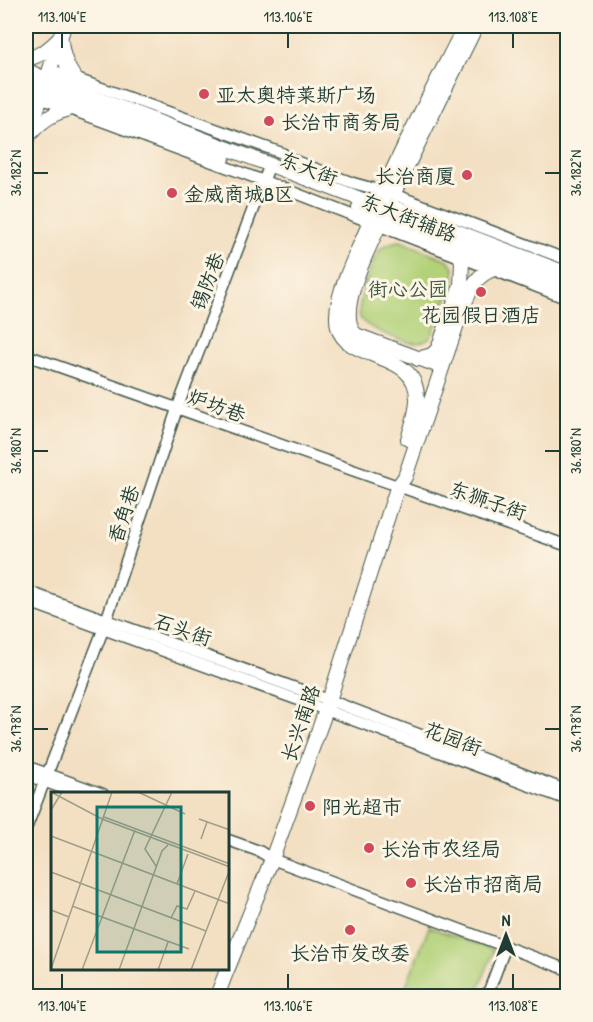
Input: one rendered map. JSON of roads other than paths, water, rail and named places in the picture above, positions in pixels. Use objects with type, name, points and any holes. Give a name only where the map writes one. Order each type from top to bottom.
[{"type":"main road","points":[[442,367],[356,335],[349,327],[348,311],[353,289],[381,209],[465,26]]},
{"type":"main road","points":[[381,209],[476,26]]},
{"type":"main road","points":[[26,59],[38,57],[50,49],[62,33]]},
{"type":"main road","points":[[62,33],[62,53],[68,70],[86,90],[101,101]]},
{"type":"main road","points":[[26,118],[62,33]]},
{"type":"main road","points":[[26,70],[39,87]]},
{"type":"main road","points":[[26,141],[39,87]]},
{"type":"main road","name":"东大街","points":[[39,87],[101,101],[267,173]]},
{"type":"main road","name":"东大街","points":[[39,87],[74,107],[381,209],[567,274]]},
{"type":"main road","points":[[26,141],[43,120],[54,113],[74,107]]},
{"type":"main road","name":"东大街","points":[[381,209],[459,251],[509,265],[567,287]]},
{"type":"main road","name":"长兴南路","points":[[381,209],[343,286],[337,321],[339,330],[349,344],[393,363],[411,377],[416,387],[417,399],[414,416],[398,474],[398,488]]},
{"type":"main road","points":[[418,359],[432,356],[438,349],[461,285],[463,271],[459,251]]},
{"type":"main road","points":[[491,269],[509,265]]},
{"type":"main road","name":"长兴南路","points":[[230,964],[272,859],[328,705],[398,488],[405,477],[470,290],[479,278],[491,269]]},
{"type":"main road","name":"长兴南路","points":[[217,996],[227,971]]},
{"type":"street","name":"东大街辅路","points":[[39,87],[75,79],[272,150],[353,183],[381,209],[567,260]]},
{"type":"street","name":"锡防巷","points":[[177,410],[267,173]]},
{"type":"street","name":"东大街辅路","points":[[459,251],[491,269],[567,299]]},
{"type":"street","name":"炉坊巷","points":[[26,355],[398,488]]},
{"type":"street","name":"香角巷","points":[[26,829],[105,626],[177,410]]},
{"type":"street","name":"东狮子街","points":[[398,488],[566,543]]},
{"type":"street","name":"石头街","points":[[26,591],[105,626]]},
{"type":"street","name":"石头街","points":[[26,601],[105,626],[328,705]]},
{"type":"street","name":"花园街","points":[[328,705],[567,791]]},
{"type":"street","name":"花园街","points":[[328,705],[567,800]]},
{"type":"street","points":[[26,766],[75,792]]},
{"type":"street","points":[[26,775],[46,778],[96,792]]},
{"type":"street","points":[[230,841],[259,851],[272,859],[567,970]]},
{"type":"street","points":[[230,847],[254,856],[272,859]]},
{"type":"street","points":[[487,996],[505,948]]},
{"type":"place","name":"亚太奥特莱斯广场","points":[[204,94]]},
{"type":"place","name":"长治市商务局","points":[[269,121]]},
{"type":"place","name":"长治商厦","points":[[467,175]]},
{"type":"place","name":"金威商城B区","points":[[172,193]]},
{"type":"place","name":"花园假日酒店","points":[[481,292]]},
{"type":"place","name":"阳光超市","points":[[310,806]]},
{"type":"place","name":"长治市农经局","points":[[369,848]]},
{"type":"place","name":"长治市招商局","points":[[411,883]]},
{"type":"place","name":"长治市发改委","points":[[350,930]]},
{"type":"park label","name":"街心公园","points":[[408,288]]}]
